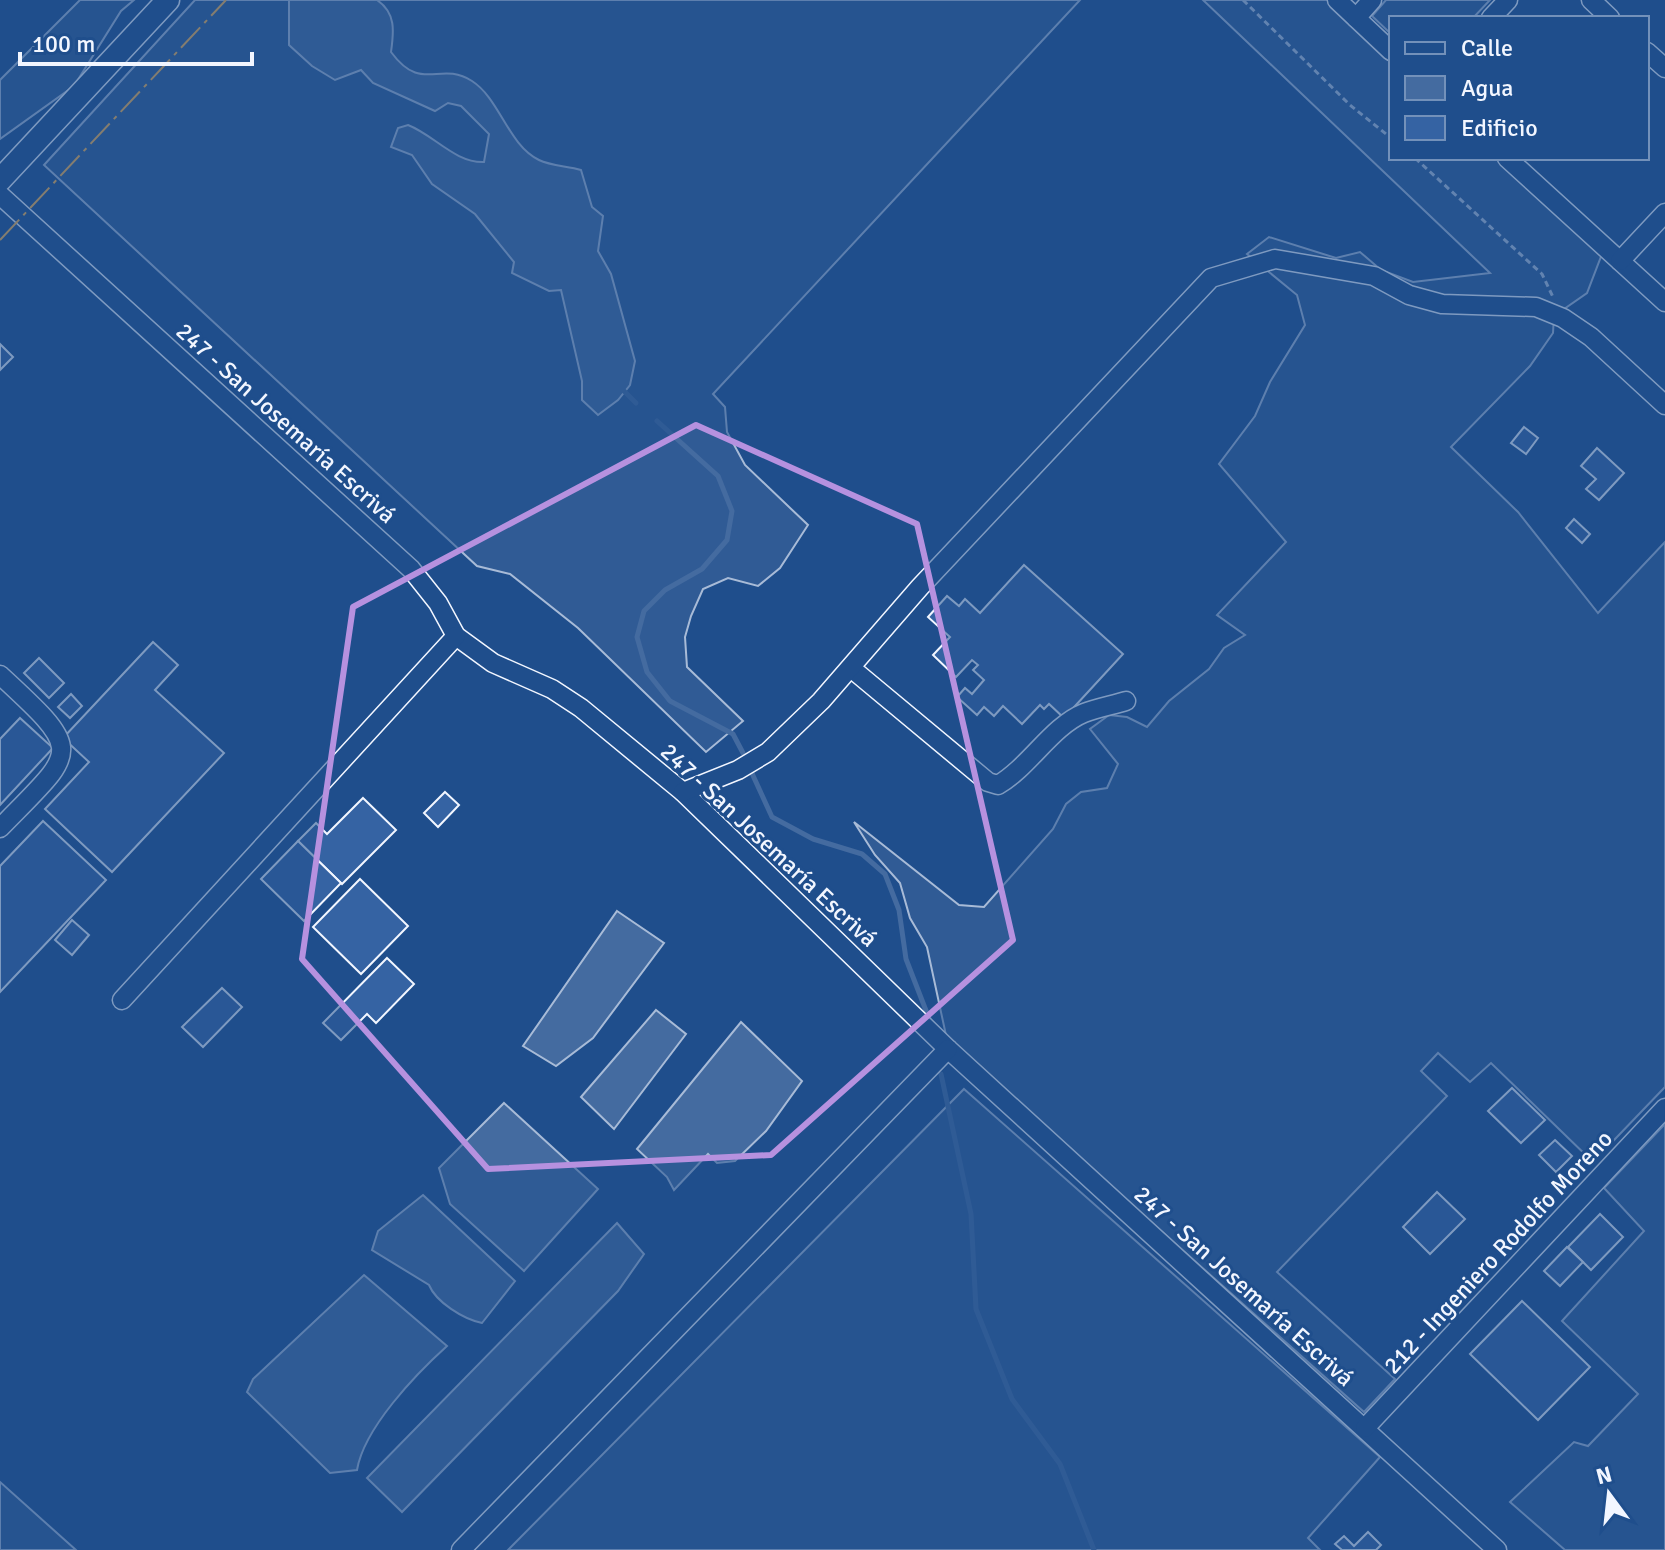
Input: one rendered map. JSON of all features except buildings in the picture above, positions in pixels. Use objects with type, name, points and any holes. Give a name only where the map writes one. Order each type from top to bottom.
[{"type":"main road","points":[[0,180],[168,0]]},
{"type":"street","points":[[1337,0],[1389,49]]},
{"type":"street","points":[[1356,18],[1372,0]]},
{"type":"street","points":[[1493,16],[1508,0]]},
{"type":"street","points":[[1591,0],[1608,16]]},
{"type":"street","points":[[1649,54],[1665,68]]},
{"type":"street","points":[[1509,160],[1665,302]]},
{"type":"street","name":"247 - San Josemaría Escrivá","points":[[0,195],[411,569],[438,603],[456,636],[493,663],[552,689],[581,708],[683,792],[948,1049],[1497,1550]]},
{"type":"street","points":[[1620,261],[1665,213]]},
{"type":"street","points":[[683,792],[738,770],[768,752],[851,668],[920,587],[1211,278],[1275,259],[1374,276],[1409,295],[1442,304],[1536,307],[1563,318],[1591,337],[1665,405]]},
{"type":"street","points":[[122,1000],[456,636]]},
{"type":"street","points":[[851,668],[988,782],[998,785],[1016,774],[1084,713],[1126,701]]},
{"type":"street","points":[[0,675],[50,721],[63,746],[60,766],[0,828]]},
{"type":"street","points":[[461,1550],[948,1049]]},
{"type":"street","name":"212 - Ingeniero Rodolfo Moreno","points":[[1365,1428],[1665,1108]]},
{"type":"path","points":[[1243,0],[1350,105],[1389,136]]},
{"type":"path","points":[[1417,160],[1542,274],[1563,318]]},
{"type":"highlighted area","points":[[696,425],[917,524],[1013,940],[771,1155],[488,1169],[302,959],[353,607]]},
{"type":"shaded area","points":[[80,0],[134,0],[121,11],[74,86],[0,139],[0,80]]},
{"type":"shaded area","points":[[195,0],[1080,0],[713,394],[725,407],[727,432],[745,465],[808,525],[780,568],[758,586],[728,578],[703,589],[685,637],[687,667],[743,721],[706,752],[578,628],[510,574],[477,566],[44,165]]},
{"type":"shaded area","points":[[1203,0],[1328,0],[1389,56],[1389,160],[1500,160],[1602,254],[1587,293],[1554,316],[1553,333],[1530,366],[1451,447],[1518,512],[1598,613],[1665,542],[1665,1087],[1593,1162],[1491,1063],[1470,1082],[1438,1053],[1421,1071],[1447,1096],[1277,1272],[1395,1379],[1364,1412],[947,1040],[927,947],[910,918],[900,883],[875,855],[854,822],[959,905],[984,907],[1053,829],[1066,804],[1081,792],[1107,788],[1118,764],[1090,729],[1109,715],[1127,717],[1147,727],[1169,701],[1209,669],[1224,648],[1245,635],[1217,615],[1286,542],[1219,464],[1255,416],[1270,382],[1305,325],[1297,295],[1247,254],[1269,237],[1336,258],[1360,252],[1381,270],[1413,282],[1490,273]]},
{"type":"shaded area","points":[[1386,0],[1490,0],[1475,16],[1389,16],[1389,32],[1372,16]]},
{"type":"shaded area","points":[[964,1089],[1380,1457],[1308,1538],[1320,1550],[508,1550]]},
{"type":"shaded area","points":[[1665,1124],[1665,1550],[1565,1550],[1510,1502],[1574,1442],[1588,1446],[1638,1394],[1562,1321],[1644,1231],[1604,1188]]},
{"type":"shaded area","points":[[0,1482],[76,1550],[0,1550]]},
{"type":"water","points":[[289,0],[377,0],[391,17],[391,52],[402,64],[422,74],[460,75],[472,81],[490,99],[528,153],[544,162],[581,170],[592,207],[603,216],[598,251],[611,274],[635,361],[630,385],[618,400],[598,415],[582,400],[582,381],[561,290],[549,291],[512,273],[514,262],[475,214],[432,184],[412,155],[391,147],[398,128],[408,125],[464,158],[484,162],[489,134],[461,106],[448,103],[435,111],[373,83],[361,70],[335,80],[312,66],[289,45]]},
{"type":"water","points":[[617,911],[664,943],[593,1038],[556,1066],[523,1046]]},
{"type":"water","points":[[656,1010],[686,1034],[614,1129],[581,1097]]},
{"type":"water","points":[[741,1022],[802,1081],[766,1131],[735,1161],[717,1163],[708,1154],[674,1190],[667,1177],[637,1149]]},
{"type":"water","points":[[504,1103],[598,1189],[524,1271],[450,1204],[439,1168]]},
{"type":"water","points":[[423,1195],[515,1281],[482,1323],[451,1309],[429,1285],[372,1250],[378,1231]]},
{"type":"water","points":[[617,1223],[644,1254],[618,1291],[402,1512],[367,1478]]},
{"type":"water","points":[[364,1275],[447,1346],[407,1386],[380,1420],[357,1470],[330,1473],[247,1392],[253,1379]]},
{"type":"waterway","points":[[622,389],[636,403]]},
{"type":"waterway","points":[[657,421],[718,476],[732,511],[727,540],[702,569],[665,590],[644,611],[637,637],[647,672],[670,701],[733,734],[743,753]]},
{"type":"waterway","points":[[750,769],[772,817],[813,839],[862,854],[885,874],[899,910],[906,959],[932,1026]]},
{"type":"waterway","points":[[941,1074],[971,1214],[976,1309],[1012,1399],[1060,1464],[1094,1550]]},
{"type":"power","points":[[0,240],[226,0]]}]
